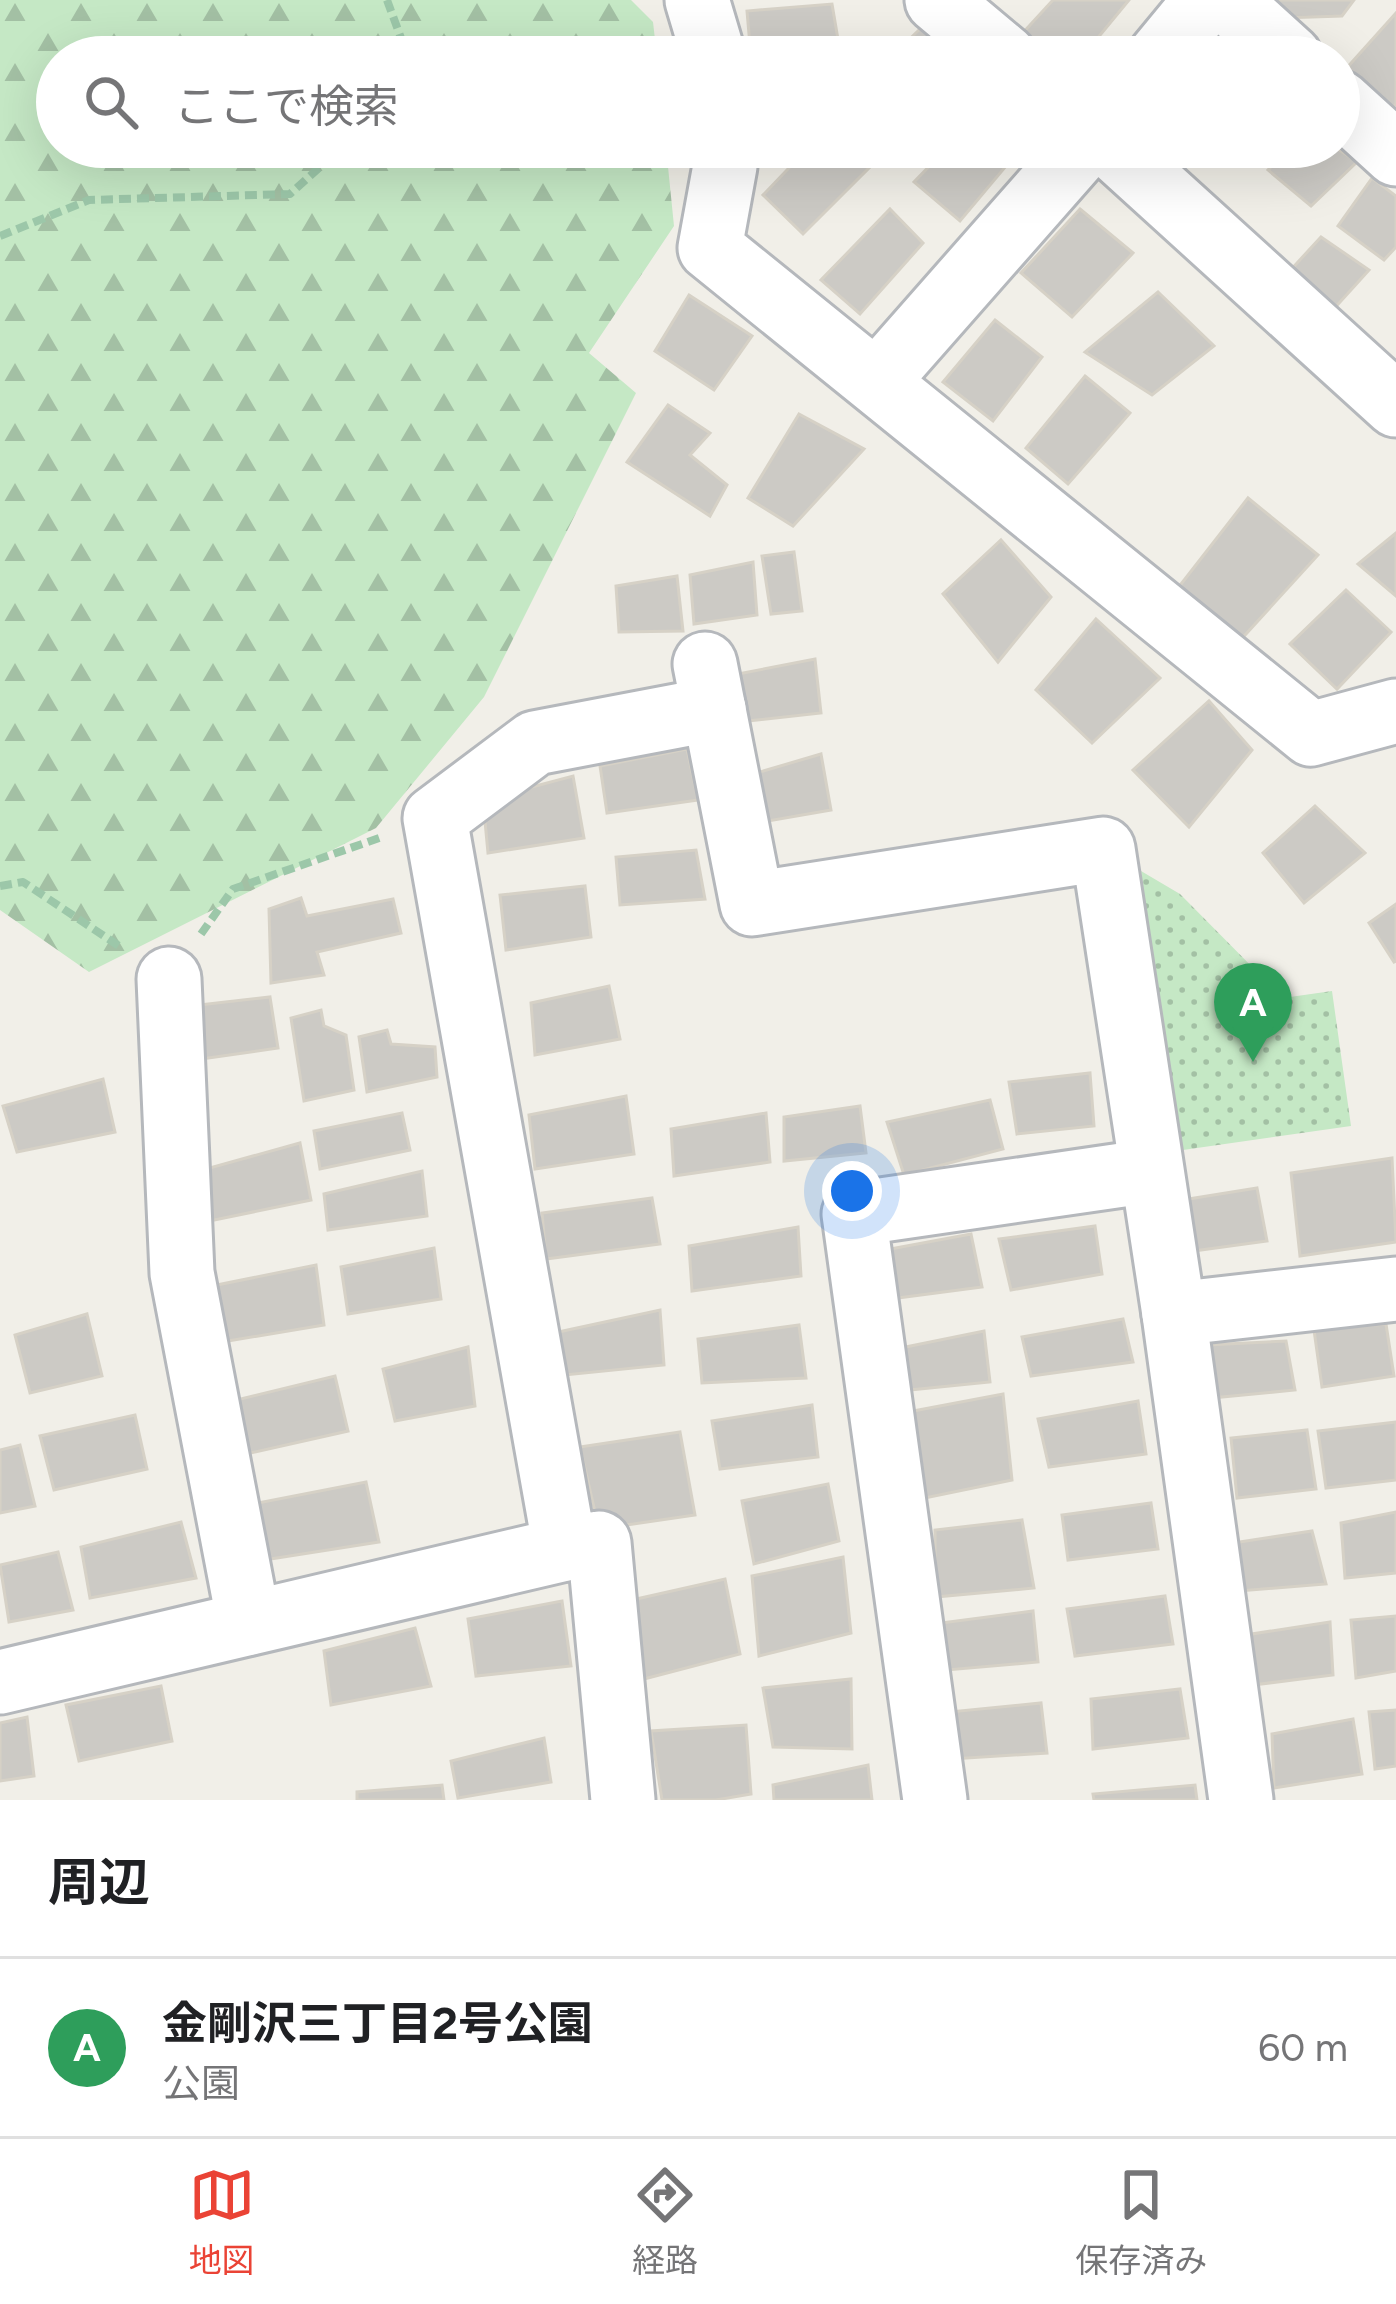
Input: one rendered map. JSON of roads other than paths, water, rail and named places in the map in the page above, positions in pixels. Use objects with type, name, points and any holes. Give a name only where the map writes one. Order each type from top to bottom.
[{"type":"street","points":[[697,0],[708,36]]},
{"type":"street","points":[[937,0],[980,36]]},
{"type":"street","points":[[1176,36],[1206,0]]},
{"type":"street","points":[[1227,0],[1267,36]]},
{"type":"street","points":[[1360,121],[1396,154]]},
{"type":"street","points":[[725,168],[710,248],[1311,734],[1396,711]]},
{"type":"street","points":[[878,380],[1065,168]]},
{"type":"street","points":[[1135,168],[1396,405]]},
{"type":"street","points":[[565,1550],[435,818],[535,743],[709,687],[752,904],[1103,849],[1174,1314],[1240,1800]]},
{"type":"street","points":[[169,979],[182,1273],[249,1623]]},
{"type":"street","points":[[935,1800],[854,1214],[1150,1171]]},
{"type":"street","points":[[1174,1314],[1396,1289]]},
{"type":"street","points":[[0,1682],[598,1544],[623,1800]]},
{"type":"place","name":"金剛沢三丁目2号公園","points":[[1253,1062]]}]
